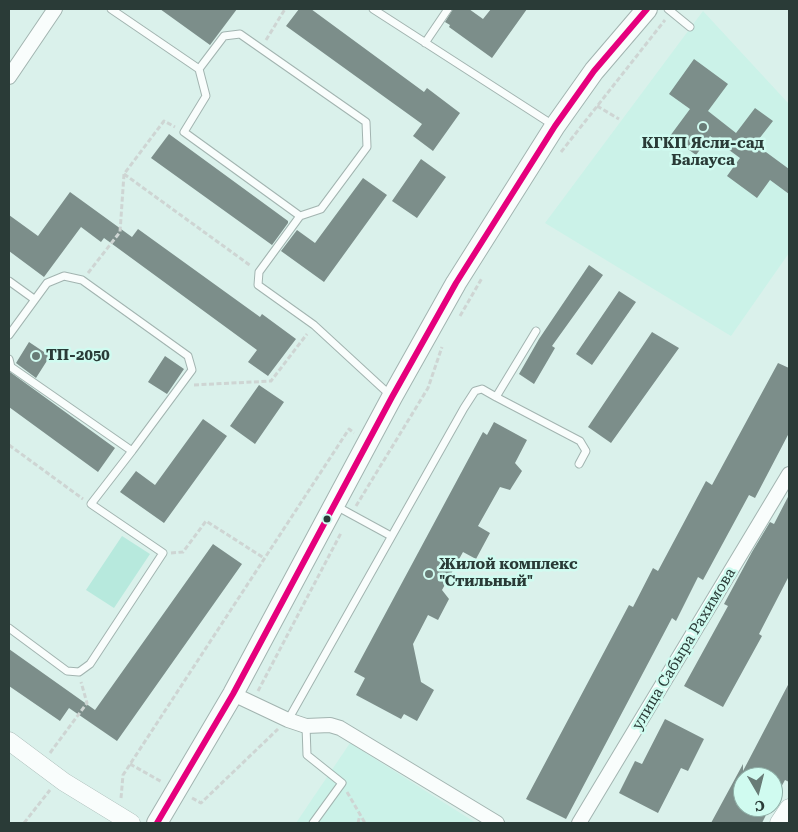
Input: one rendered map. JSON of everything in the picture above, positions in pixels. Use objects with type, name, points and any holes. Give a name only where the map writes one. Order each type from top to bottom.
[{"type":"main road","points":[[157,823],[343,510],[392,397],[456,283],[555,126],[594,71],[647,9]]},
{"type":"street","points":[[9,77],[55,9]]},
{"type":"street","name":"улица Сабыра Рахимова","points":[[579,823],[789,474]]},
{"type":"street","points":[[233,694],[288,720],[306,726],[330,725],[340,728],[498,823]]},
{"type":"street","points":[[9,741],[121,821]]},
{"type":"street","points":[[780,823],[789,808]]},
{"type":"lane","points":[[111,9],[199,68],[206,96],[184,132],[300,216]]},
{"type":"lane","points":[[373,9],[555,126]]},
{"type":"lane","points":[[425,43],[448,9]]},
{"type":"lane","points":[[670,10],[690,27]]},
{"type":"lane","points":[[199,68],[224,36],[240,34],[260,50],[366,122],[367,147],[322,208],[300,216],[258,272],[258,285],[314,325],[392,397]]},
{"type":"lane","points":[[9,335],[47,283],[64,276],[82,280],[188,356],[192,370],[182,386],[91,504],[163,553],[90,664],[78,672],[66,671],[9,628]]},
{"type":"lane","points":[[9,281],[34,299]]},
{"type":"lane","points":[[496,397],[536,331]]},
{"type":"lane","points":[[9,359],[11,367],[132,451]]},
{"type":"lane","points":[[288,720],[475,391],[482,389],[580,440],[586,451],[579,464]]},
{"type":"lane","points":[[343,510],[391,536]]},
{"type":"lane","points":[[306,726],[306,756],[342,783],[313,823]]},
{"type":"path","points":[[260,50],[284,9]]},
{"type":"path","points":[[556,158],[670,10]]},
{"type":"path","points":[[597,106],[619,119]]},
{"type":"path","points":[[82,280],[120,232],[124,174],[164,121],[184,132]]},
{"type":"path","points":[[124,174],[258,272]]},
{"type":"path","points":[[458,319],[487,269]]},
{"type":"path","points":[[182,386],[271,380],[314,325]]},
{"type":"path","points":[[251,703],[343,510],[428,388],[443,344]]},
{"type":"path","points":[[121,821],[123,775],[349,429]]},
{"type":"path","points":[[9,445],[91,504]]},
{"type":"path","points":[[163,553],[183,552],[206,521],[264,558]]},
{"type":"path","points":[[42,764],[87,703],[78,672]]},
{"type":"path","points":[[130,764],[201,802],[288,720]]},
{"type":"path","points":[[24,823],[60,778]]},
{"type":"path","points":[[342,783],[365,823]]},
{"type":"path","points":[[358,823],[360,814]]},
{"type":"shaded area","points":[[703,11],[789,104],[789,253],[731,336],[545,223]]},
{"type":"shaded area","points":[[122,536],[150,554],[114,608],[86,590]]},
{"type":"shaded area","points":[[350,743],[476,823],[296,823]]},
{"type":"building","points":[[160,9],[237,9],[210,45]]},
{"type":"building","points":[[299,9],[311,9],[424,92],[427,88],[460,113],[433,151],[413,136],[422,124],[286,26]]},
{"type":"building","points":[[453,9],[469,9],[483,19],[491,9],[527,9],[492,58],[449,27],[450,25],[445,22]]},
{"type":"building","name":"КГКП Ясли-сад Балауса","points":[[694,59],[728,84],[708,111],[736,133],[755,108],[773,121],[755,144],[789,169],[789,194],[770,180],[757,198],[727,176],[740,158],[710,136],[696,155],[670,136],[690,109],[669,94]]},
{"type":"building","points":[[169,134],[288,221],[272,245],[151,158]]},
{"type":"building","points":[[421,159],[446,177],[417,218],[392,201]]},
{"type":"building","points":[[363,178],[387,195],[324,282],[281,251],[297,230],[315,243]]},
{"type":"building","points":[[70,192],[132,237],[138,229],[260,317],[262,314],[296,339],[268,376],[248,362],[257,350],[104,238],[101,242],[81,227],[44,277],[9,251],[9,215],[38,236]]},
{"type":"building","points":[[589,265],[603,275],[552,346],[555,348],[534,384],[519,374],[539,339]]},
{"type":"building","points":[[619,291],[636,302],[592,365],[576,354]]},
{"type":"building","points":[[652,332],[679,348],[611,443],[588,427]]},
{"type":"building","name":"ТП-2050","points":[[29,342],[50,356],[36,378],[16,363]]},
{"type":"building","points":[[165,356],[184,369],[167,394],[148,382]]},
{"type":"building","points":[[778,363],[789,368],[789,433],[755,498],[749,495],[703,580],[698,577],[676,621],[672,618],[566,819],[526,799],[629,605],[633,607],[653,568],[658,571],[706,481],[712,485]]},
{"type":"building","points":[[10,372],[115,448],[98,472],[9,407]]},
{"type":"building","points":[[259,385],[284,402],[255,444],[230,426]]},
{"type":"building","points":[[203,419],[227,436],[164,523],[120,492],[136,471],[155,485]]},
{"type":"building","name":"Жилой комплекс \"Стильный\"","points":[[494,422],[527,440],[515,463],[522,471],[510,490],[500,487],[478,526],[490,533],[476,559],[463,552],[442,590],[449,599],[438,620],[428,615],[413,644],[421,682],[434,690],[417,721],[404,714],[401,719],[356,695],[365,678],[354,672],[483,432],[487,435]]},
{"type":"building","points":[[789,495],[789,576],[759,634],[762,636],[723,707],[684,686],[728,606],[724,604],[752,552],[770,522],[774,524]]},
{"type":"building","points":[[213,544],[242,564],[117,741],[69,708],[60,721],[9,686],[9,649],[95,710]]},
{"type":"building","points":[[789,683],[789,782],[785,780],[783,784],[783,767],[745,767]]},
{"type":"building","points":[[665,719],[704,739],[688,771],[681,768],[658,813],[619,793],[635,761],[642,764]]},
{"type":"building","points":[[733,782],[733,817],[765,817],[762,823],[711,823]]},
{"type":"transit line","points":[[157,823],[233,694],[392,397],[456,283],[555,126],[594,71],[647,9]]},
{"type":"place","name":"КГКП Ясли-сад Балауса","points":[[703,127]]},
{"type":"place","name":"ТП-2050","points":[[36,356]]},
{"type":"place","name":"Жилой комплекс \"Стильный\"","points":[[429,574]]}]
